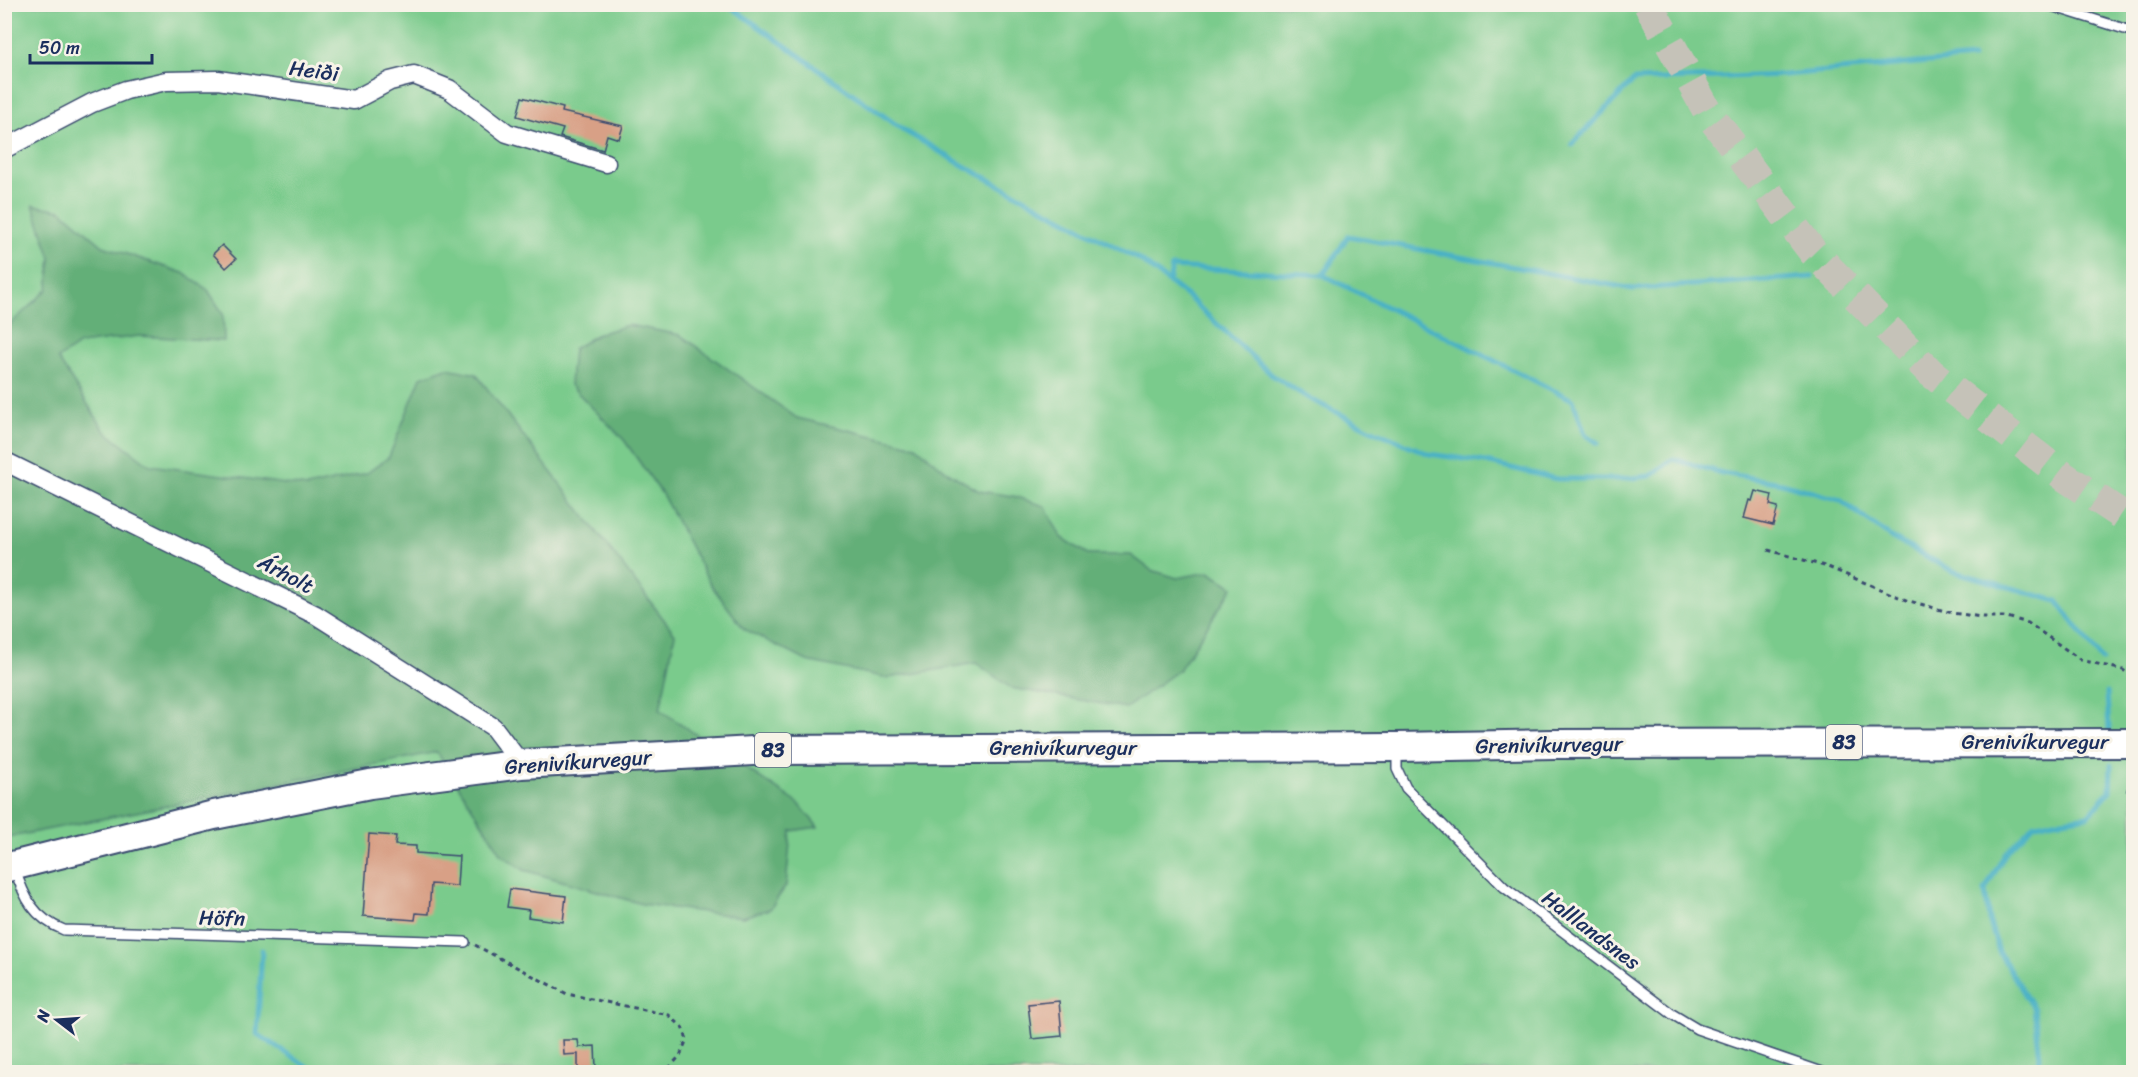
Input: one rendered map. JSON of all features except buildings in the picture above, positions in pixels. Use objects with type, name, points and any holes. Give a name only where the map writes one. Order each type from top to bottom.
[{"type":"main road","name":"Grenivíkurvegur","points":[[9,866],[214,815],[370,784],[520,764],[771,750],[1554,744],[2133,743]]},
{"type":"street","name":"Heiði","points":[[4,149],[92,103],[126,90],[166,81],[218,80],[354,100],[390,81],[414,75],[449,89],[507,133],[606,163]]},
{"type":"street","name":"Árholt","points":[[4,461],[316,615],[493,727],[520,764]]},
{"type":"lane","points":[[2045,4],[2133,32]]},
{"type":"lane","name":"Halllandsnes","points":[[1397,747],[1397,769],[1406,788],[1504,887],[1672,1014],[1697,1029],[1822,1072]]},
{"type":"lane","name":"Höfn","points":[[9,866],[25,899],[40,918],[64,930],[465,942]]},
{"type":"path","points":[[1768,550],[1828,567],[1906,600],[1952,613],[1982,617],[2007,617],[2028,623],[2081,660],[2122,670],[2133,678]]},
{"type":"path","points":[[2126,790],[2133,791]]},
{"type":"path","points":[[465,942],[567,994],[669,1015],[682,1027],[687,1040],[680,1056],[665,1072]]},
{"type":"green space","points":[[5,5],[2133,5],[2133,1072],[5,1072]]},
{"type":"green space","points":[[33,205],[61,210],[103,246],[183,273],[208,290],[223,314],[224,341],[139,336],[80,344],[58,359],[105,431],[150,465],[307,487],[367,473],[389,457],[421,377],[447,368],[476,374],[675,634],[660,710],[799,804],[818,827],[791,831],[786,886],[770,909],[743,917],[642,904],[524,870],[502,855],[437,752],[5,838],[4,330],[48,289],[51,258]]},
{"type":"green space","points":[[628,325],[680,335],[797,418],[916,446],[946,471],[979,491],[1013,496],[1045,506],[1061,537],[1089,555],[1131,555],[1151,570],[1177,578],[1209,572],[1233,587],[1179,670],[1126,708],[1011,688],[976,663],[888,678],[807,661],[744,629],[711,585],[662,494],[624,440],[570,385],[573,349],[598,334]]},
{"type":"waterway","points":[[727,4],[905,131],[964,166],[1140,260],[1188,297],[1272,375],[1308,398],[1370,429],[1429,454],[1486,462],[1557,479],[1621,479],[1650,476],[1673,459],[1722,473],[1782,483],[1840,500],[1892,538],[1953,571],[2057,601],[2102,660]]},
{"type":"waterway","points":[[1572,144],[1634,80],[1784,75],[1973,58]]},
{"type":"waterway","points":[[1323,275],[1348,236],[1633,289],[1812,277]]},
{"type":"waterway","points":[[1169,283],[1172,267],[1323,275],[1573,400],[1585,434],[1598,443]]},
{"type":"waterway","points":[[2107,693],[2109,730]]},
{"type":"waterway","points":[[2038,1072],[2040,1056],[2034,1009],[1999,952],[1989,920],[1985,890],[2006,852],[2035,824],[2088,816],[2110,791],[2111,765]]},
{"type":"waterway","points":[[262,950],[257,1034],[316,1072]]},
{"type":"tunnel","points":[[1648,4],[1709,114],[1813,252],[1931,373],[2065,477],[2134,523]]}]
